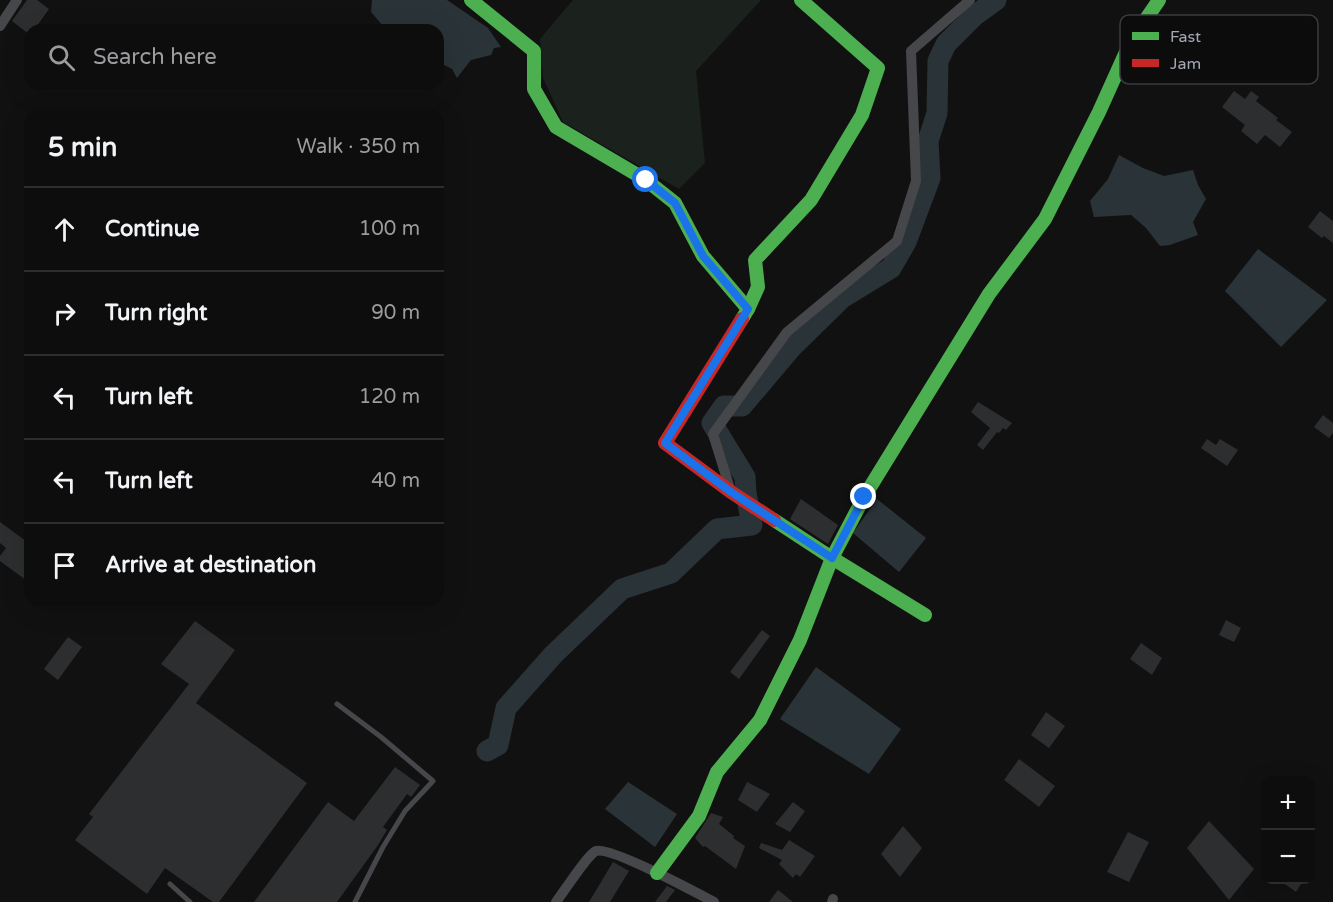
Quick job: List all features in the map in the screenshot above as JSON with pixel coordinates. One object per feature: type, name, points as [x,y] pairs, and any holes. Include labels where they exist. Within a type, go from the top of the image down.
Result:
[{"type":"street","points":[[0,26],[17,0]]},
{"type":"street","points":[[471,0],[534,51],[534,89],[556,127],[646,180],[675,203],[703,256],[748,309]]},
{"type":"street","points":[[801,0],[878,68],[862,115],[811,200],[755,260],[758,287],[748,309],[665,443],[731,492],[925,615]]},
{"type":"street","points":[[731,492],[713,434],[787,332],[897,241],[915,181],[911,51],[970,0]]},
{"type":"street","points":[[1149,15],[1159,0]]},
{"type":"street","points":[[657,873],[699,816],[717,772],[760,720],[800,640],[832,558],[864,497],[989,294],[1045,219],[1120,65]]},
{"type":"street","points":[[556,902],[596,851],[608,852],[657,873],[714,902]]},
{"type":"lane","points":[[337,704],[434,781],[405,811],[383,847],[355,902]]},
{"type":"lane","points":[[170,884],[189,902]]},
{"type":"shaded area","points":[[372,0],[447,0],[488,28],[501,47],[494,48],[491,55],[471,60],[457,78],[452,69],[444,65],[444,24],[381,24],[371,12]]},
{"type":"shaded area","points":[[573,0],[761,0],[696,71],[705,163],[679,189],[563,122],[543,78],[540,39]]},
{"type":"shaded area","points":[[1119,155],[1164,176],[1193,170],[1206,199],[1193,222],[1198,235],[1170,245],[1160,246],[1146,228],[1131,215],[1094,217],[1090,201],[1108,179]]},
{"type":"shaded area","points":[[1258,249],[1327,300],[1281,347],[1225,291]]},
{"type":"shaded area","points":[[877,499],[926,538],[899,572],[853,533]]},
{"type":"shaded area","points":[[816,667],[901,729],[869,774],[780,719]]},
{"type":"shaded area","points":[[628,782],[677,814],[655,847],[605,809]]},
{"type":"building","points":[[27,0],[37,0],[49,9],[38,24],[24,24],[24,30],[12,21]]},
{"type":"building","points":[[1234,91],[1245,99],[1251,91],[1259,97],[1256,101],[1292,132],[1280,147],[1265,135],[1257,144],[1241,131],[1245,125],[1222,107]]},
{"type":"building","points":[[1320,211],[1333,221],[1333,243],[1308,227]]},
{"type":"building","points":[[978,402],[1012,423],[1006,430],[1003,428],[999,433],[997,432],[983,450],[977,445],[990,428],[971,412]]},
{"type":"building","points":[[1323,415],[1333,423],[1333,433],[1329,438],[1314,427]]},
{"type":"building","points":[[1207,439],[1216,445],[1220,439],[1238,450],[1227,466],[1201,448]]},
{"type":"building","points":[[801,499],[838,525],[828,544],[790,519]]},
{"type":"building","points":[[0,522],[24,540],[24,579],[0,561],[0,556],[6,548],[0,543]]},
{"type":"building","points":[[1226,620],[1241,628],[1234,642],[1219,635]]},
{"type":"building","points":[[195,621],[235,650],[196,703],[307,783],[219,902],[213,902],[165,868],[147,894],[75,840],[93,817],[89,814],[189,684],[161,664]]},
{"type":"building","points":[[762,630],[770,636],[739,679],[730,672]]},
{"type":"building","points":[[68,637],[82,647],[58,680],[44,669]]},
{"type":"building","points":[[1141,643],[1162,658],[1152,675],[1130,659]]},
{"type":"building","points":[[1046,712],[1065,726],[1049,748],[1031,735]]},
{"type":"building","points":[[1019,759],[1055,786],[1039,807],[1004,780]]},
{"type":"building","points":[[395,767],[420,785],[411,797],[407,794],[383,827],[387,830],[378,845],[337,902],[254,902],[328,802],[354,821]]},
{"type":"building","points":[[747,782],[770,794],[757,812],[738,800]]},
{"type":"building","points":[[793,802],[805,811],[790,832],[775,824]]},
{"type":"building","points":[[711,813],[723,817],[719,824],[745,846],[736,869],[705,846],[703,847],[695,838]]},
{"type":"building","points":[[1209,821],[1254,869],[1229,900],[1187,848]]},
{"type":"building","points":[[903,826],[922,848],[900,877],[881,854]]},
{"type":"building","points":[[1128,832],[1149,842],[1129,882],[1107,872]]},
{"type":"building","points":[[789,840],[815,856],[800,877],[796,874],[793,878],[779,864],[782,860],[759,848],[761,843],[782,850]]},
{"type":"building","points":[[613,862],[629,871],[610,902],[589,902]]},
{"type":"building","points":[[1285,884],[1301,884],[1296,892]]},
{"type":"building","points":[[667,886],[675,890],[666,902],[655,902]]},
{"type":"building","points":[[778,890],[793,902],[769,902]]},
{"type":"waterway","points":[[487,751],[498,745],[506,708],[553,655],[622,589],[671,573],[717,529],[752,525],[745,477],[712,423],[724,406],[742,406],[792,347],[842,298],[891,268],[906,242],[930,178],[928,141],[937,113],[938,61],[946,44],[974,16],[996,0]]},
{"type":"traffic: fast","points":[[471,0],[534,51],[534,89],[556,127],[646,180],[675,203],[703,256],[748,309],[742,319]]},
{"type":"traffic: fast","points":[[748,309],[758,287],[755,260],[811,200],[862,115],[878,68],[801,0]]},
{"type":"traffic: fast","points":[[1149,15],[1159,0]]},
{"type":"traffic: fast","points":[[925,615],[832,558],[864,497],[989,294],[1045,219],[1120,65]]},
{"type":"traffic: fast","points":[[657,873],[699,816],[717,772],[760,720],[800,640],[832,558],[774,520]]},
{"type":"traffic: jam","points":[[742,319],[665,443],[731,492],[774,520]]},
{"type":"route","points":[[646,180],[675,203],[703,256],[748,309],[665,443],[731,492],[832,558],[864,497]]}]
